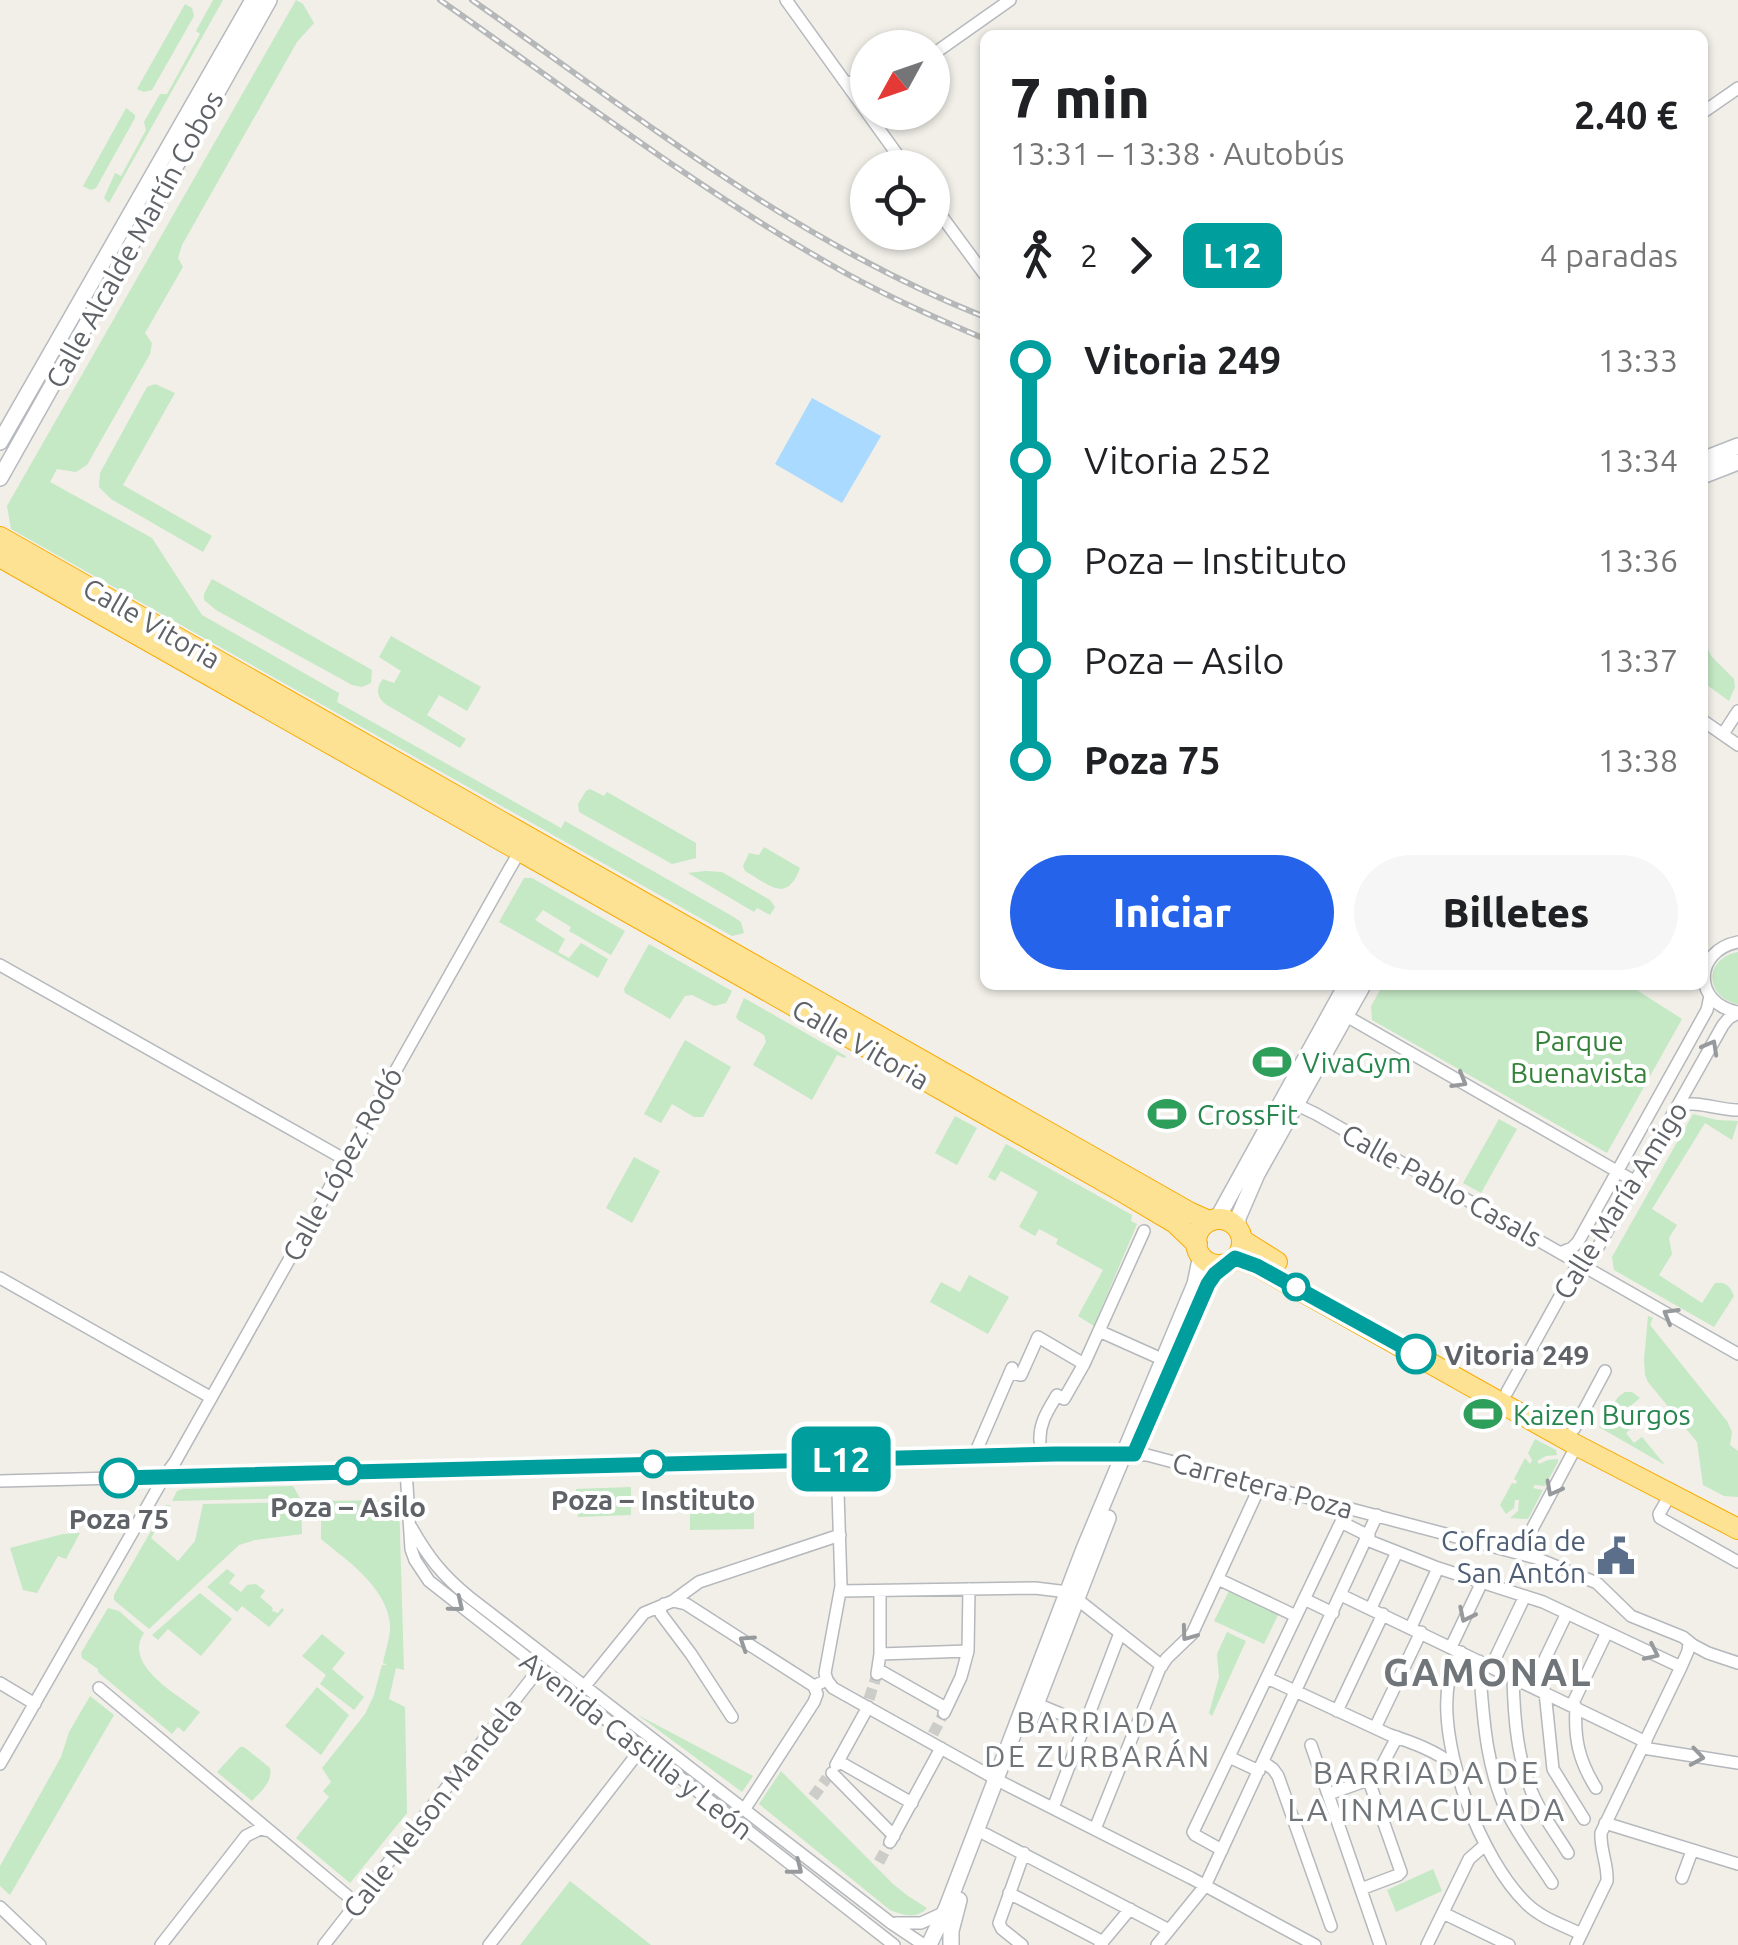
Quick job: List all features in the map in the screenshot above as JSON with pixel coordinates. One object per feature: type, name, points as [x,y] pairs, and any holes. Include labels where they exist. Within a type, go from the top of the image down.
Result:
[{"type":"highway","name":"Calle Vitoria","points":[[0,537],[1189,1212],[1213,1220]]},
{"type":"highway","name":"Calle Vitoria","points":[[0,557],[1121,1191],[1175,1224],[1199,1250]]},
{"type":"highway","points":[[508,825],[520,851]]},
{"type":"highway","points":[[1235,1247],[1212,1263],[1199,1250],[1200,1231],[1213,1220],[1232,1223],[1235,1247],[1257,1266],[1738,1524]]},
{"type":"highway","points":[[1235,1247],[1507,1392],[1575,1437],[1648,1470],[1738,1524]]},
{"type":"main road","name":"Calle Alcalde Martín Cobos","points":[[0,478],[240,37],[253,0]]},
{"type":"main road","name":"Calle Alcalde Martín Cobos","points":[[0,442],[240,37],[269,0]]},
{"type":"main road","points":[[1708,458],[1738,446]]},
{"type":"main road","points":[[1708,474],[1738,462]]},
{"type":"main road","points":[[1339,1012],[1345,990]]},
{"type":"main road","points":[[1213,1220],[1288,1103],[1339,1012],[1359,990]]},
{"type":"main road","points":[[1128,1454],[1204,1294],[1235,1247],[1238,1218],[1288,1103]]},
{"type":"main road","points":[[950,1945],[955,1911],[985,1834],[1000,1781],[1192,1290],[1199,1250]]},
{"type":"main road","points":[[931,1945],[1036,1704],[1072,1595]]},
{"type":"street","points":[[786,0],[850,88]]},
{"type":"street","points":[[950,42],[1010,0]]},
{"type":"street","points":[[844,81],[850,82]]},
{"type":"street","points":[[1708,109],[1738,88]]},
{"type":"street","points":[[950,227],[980,268]]},
{"type":"street","points":[[1723,734],[1738,711]]},
{"type":"street","points":[[1708,724],[1738,745]]},
{"type":"street","name":"Calle Vitoria","points":[[520,851],[536,849],[589,878],[618,887]]},
{"type":"street","name":"Calle López Rodó","points":[[0,1764],[520,851]]},
{"type":"street","points":[[1708,949],[1738,942]]},
{"type":"street","points":[[1708,960],[1722,947]]},
{"type":"street","points":[[0,965],[344,1159]]},
{"type":"street","points":[[1708,988],[1720,1006],[1738,1013]]},
{"type":"street","name":"Calle María Amigo","points":[[1562,1252],[1578,1242],[1707,1010],[1710,996]]},
{"type":"street","points":[[1339,1012],[1634,1181]]},
{"type":"street","name":"Calle María Amigo","points":[[1507,1392],[1579,1262],[1592,1256],[1726,1021],[1738,1013]]},
{"type":"street","points":[[1689,1086],[1697,1104]]},
{"type":"street","name":"Calle Pablo Casals","points":[[1288,1103],[1562,1252],[1738,1354]]},
{"type":"street","points":[[1678,1106],[1697,1104],[1738,1110]]},
{"type":"street","points":[[1040,1441],[1046,1413],[1057,1395],[1064,1399],[1084,1364],[1144,1231]]},
{"type":"street","points":[[1592,1256],[1602,1276]]},
{"type":"street","points":[[0,1278],[210,1397]]},
{"type":"street","points":[[1099,1332],[1155,1356]]},
{"type":"street","points":[[974,1456],[1011,1370],[1021,1375],[1038,1338],[1084,1364]]},
{"type":"street","points":[[1536,1558],[1528,1546],[1530,1532],[1605,1371]]},
{"type":"street","name":"Carretera Poza","points":[[0,1481],[974,1456],[1155,1456],[1536,1558],[1597,1583],[1628,1614],[1738,1663]]},
{"type":"street","points":[[837,1460],[840,1591],[825,1673],[833,1688],[868,1704],[1000,1781],[1315,1945]]},
{"type":"street","name":"Avenida Castilla y León","points":[[406,1470],[409,1536],[414,1560],[429,1581],[894,1945]]},
{"type":"street","points":[[1094,1830],[1162,1666],[1192,1634],[1261,1484]]},
{"type":"street","points":[[1667,1500],[1660,1518],[1738,1562]]},
{"type":"street","points":[[1222,1850],[1193,1834],[1345,1507]]},
{"type":"street","points":[[1157,1945],[1205,1886],[1368,1538],[1382,1517]]},
{"type":"street","points":[[1340,1522],[1397,1552],[1567,1613],[1681,1667],[1717,1656]]},
{"type":"street","name":"Avenida Castilla y León","points":[[410,1526],[426,1554],[448,1580],[891,1923],[931,1945]]},
{"type":"street","points":[[1489,1545],[1517,1541],[1530,1532]]},
{"type":"street","points":[[584,1687],[641,1616],[699,1582],[840,1535]]},
{"type":"street","points":[[1337,1711],[1397,1552]]},
{"type":"street","points":[[1375,1728],[1438,1568]]},
{"type":"street","points":[[1218,1579],[1296,1616]]},
{"type":"street","points":[[1482,1582],[1456,1649],[1448,1686],[1454,1766],[1485,1845],[1526,1903],[1578,1940],[1606,1881],[1600,1841],[1605,1823],[1681,1667],[1689,1642]]},
{"type":"street","points":[[840,1591],[1036,1588],[1072,1595],[1162,1666]]},
{"type":"street","points":[[880,1592],[878,1672],[945,1710],[968,1651],[969,1589]]},
{"type":"street","points":[[1342,1594],[1574,1706],[1644,1745],[1738,1763]]},
{"type":"street","points":[[1524,1596],[1485,1664],[1490,1762],[1509,1816],[1552,1883]]},
{"type":"street","points":[[1304,1599],[1333,1613]]},
{"type":"street","points":[[732,1718],[660,1614],[668,1602],[686,1604],[814,1686],[817,1694],[744,1810]]},
{"type":"street","points":[[1532,1686],[1567,1613]]},
{"type":"street","points":[[1596,1788],[1580,1760],[1574,1706],[1607,1632]]},
{"type":"street","points":[[1053,1808],[1120,1633]]},
{"type":"street","points":[[880,1654],[968,1651]]},
{"type":"street","name":"Calle Nelson Mandela","points":[[324,1945],[539,1669]]},
{"type":"street","points":[[1512,1677],[1526,1777],[1537,1804],[1568,1853]]},
{"type":"street","points":[[1267,1678],[1454,1766]]},
{"type":"street","points":[[814,1686],[827,1680]]},
{"type":"street","points":[[0,1684],[35,1704]]},
{"type":"street","points":[[99,1688],[356,1904]]},
{"type":"street","points":[[1545,1692],[1553,1770],[1584,1819]]},
{"type":"street","points":[[832,1771],[868,1704]]},
{"type":"street","points":[[1036,1704],[1085,1724]]},
{"type":"street","points":[[1328,1794],[1370,1780],[1379,1773],[1397,1738]]},
{"type":"street","points":[[832,1771],[892,1839],[912,1803],[934,1742]]},
{"type":"street","points":[[1311,1744],[1380,1945]]},
{"type":"street","points":[[489,1945],[641,1749]]},
{"type":"street","points":[[1229,1756],[1273,1768],[1278,1776],[1331,1926]]},
{"type":"street","points":[[1526,1777],[1553,1770]]},
{"type":"street","points":[[832,1771],[912,1803]]},
{"type":"street","points":[[1360,1889],[1400,1872],[1370,1780]]},
{"type":"street","points":[[1605,1823],[1738,1864]]},
{"type":"street","points":[[161,1945],[246,1836],[260,1829],[268,1831]]},
{"type":"street","points":[[985,1834],[1169,1930]]},
{"type":"street","points":[[1426,1945],[1469,1860],[1485,1845]]},
{"type":"street","points":[[1682,1878],[1692,1851]]},
{"type":"street","points":[[1022,1945],[999,1923],[1024,1853]]},
{"type":"street","points":[[1009,1893],[1101,1944],[1130,1909]]},
{"type":"street","points":[[0,1907],[40,1945]]},
{"type":"street","points":[[891,1923],[920,1923],[944,1912]]},
{"type":"street","points":[[1443,1912],[1508,1945]]},
{"type":"green space","points":[[213,0],[223,0],[109,203],[104,198],[115,173],[121,176],[146,130],[144,122],[160,94],[167,94],[200,34],[196,31]]},
{"type":"green space","points":[[296,0],[303,4],[314,23],[297,42],[182,245],[178,258],[183,267],[145,333],[152,343],[150,354],[87,465],[76,472],[57,469],[50,482],[152,538],[202,615],[339,693],[337,702],[561,828],[565,821],[732,916],[741,922],[744,933],[732,936],[11,529],[7,506]]},
{"type":"green space","points":[[185,4],[192,8],[194,16],[152,90],[137,89]]},
{"type":"green space","points":[[126,108],[135,118],[96,188],[91,190],[83,186]]},
{"type":"green space","points":[[155,384],[175,393],[123,485],[212,536],[203,552],[111,499],[99,487],[100,473],[147,387]]},
{"type":"green space","points":[[212,579],[372,670],[371,683],[362,687],[352,685],[216,610],[204,600]]},
{"type":"green space","points":[[391,636],[481,687],[467,711],[439,695],[427,715],[466,739],[460,748],[381,699],[380,683],[383,679],[394,683],[401,671],[379,657]]},
{"type":"green space","points":[[1708,649],[1734,679],[1729,701],[1708,686]]},
{"type":"green space","points":[[590,789],[604,796],[607,792],[696,843],[696,858],[672,864],[579,812],[578,804]]},
{"type":"green space","points":[[764,847],[800,868],[789,886],[770,886],[745,871],[743,866],[749,853],[759,855]]},
{"type":"green space","points":[[722,872],[770,900],[775,907],[770,915],[757,908],[754,912],[688,873]]},
{"type":"green space","points":[[524,878],[532,878],[625,931],[611,955],[569,931],[571,927],[543,910],[535,920],[565,939],[558,952],[569,958],[581,943],[608,959],[598,978],[499,922]]},
{"type":"green space","points":[[649,944],[732,991],[726,1003],[714,1006],[692,995],[685,996],[670,1019],[625,993]]},
{"type":"green space","points":[[1738,952],[1738,1004],[1719,994],[1712,978],[1719,962]]},
{"type":"green space","name":"Parque Buenavista","points":[[1380,990],[1637,990],[1682,1019],[1607,1153],[1372,1020],[1371,1006]]},
{"type":"green space","points":[[744,998],[846,1056],[837,1055],[812,1100],[753,1065],[766,1042],[764,1035],[736,1017]]},
{"type":"green space","points":[[685,1040],[731,1067],[703,1117],[694,1117],[672,1104],[661,1123],[644,1114]]},
{"type":"green space","points":[[1693,1114],[1738,1121],[1732,1140],[1705,1123],[1652,1209],[1677,1225],[1669,1238],[1672,1254],[1659,1275],[1702,1303],[1715,1283],[1725,1284],[1734,1296],[1714,1327],[1614,1270],[1612,1257]]},
{"type":"green space","points":[[955,1116],[977,1128],[957,1165],[935,1153]]},
{"type":"green space","points":[[1499,1119],[1517,1129],[1481,1193],[1463,1183]]},
{"type":"green space","points":[[1006,1144],[1132,1215],[1131,1221],[1137,1224],[1094,1326],[1078,1316],[1103,1270],[1056,1244],[1058,1239],[1039,1229],[1035,1236],[1019,1227],[1038,1192],[1001,1171],[995,1181],[988,1177]]},
{"type":"green space","points":[[634,1157],[660,1171],[632,1223],[606,1208]]},
{"type":"green space","points":[[969,1275],[1009,1297],[988,1334],[930,1302],[941,1282],[960,1292]]},
{"type":"green space","points":[[1648,1316],[1653,1318],[1650,1325],[1727,1421],[1732,1432],[1730,1445],[1738,1451],[1738,1497],[1724,1496],[1703,1485],[1697,1442],[1648,1382],[1644,1360]]},
{"type":"green space","points":[[1625,1392],[1640,1398],[1622,1413],[1633,1427],[1626,1433],[1634,1443],[1642,1437],[1665,1465],[1599,1427]]},
{"type":"green space","points":[[1535,1439],[1556,1450],[1557,1455],[1546,1456],[1537,1461],[1539,1464],[1548,1460],[1558,1462],[1545,1486],[1533,1488],[1543,1490],[1528,1519],[1510,1518],[1518,1511],[1519,1500],[1506,1514],[1500,1505],[1512,1483],[1516,1484],[1514,1479],[1525,1458],[1530,1464],[1528,1453]]},
{"type":"green space","points":[[293,1486],[300,1498],[172,1501],[177,1491],[183,1489]]},
{"type":"green space","points":[[631,1487],[631,1515],[578,1517],[576,1489]]},
{"type":"green space","points":[[399,1500],[404,1670],[396,1668],[389,1699],[405,1707],[407,1813],[350,1883],[296,1838],[329,1797],[323,1791],[331,1782],[322,1768],[365,1714],[374,1695],[382,1665],[387,1665],[383,1663],[390,1624],[373,1586],[321,1539],[321,1501]]},
{"type":"green space","points":[[301,1502],[302,1534],[239,1545],[149,1629],[114,1600],[166,1505],[170,1505],[151,1538],[178,1561],[195,1541],[203,1504]]},
{"type":"green space","points":[[754,1511],[754,1529],[690,1530],[690,1513]]},
{"type":"green space","points":[[80,1533],[66,1559],[58,1556],[37,1593],[23,1590],[10,1548]]},
{"type":"green space","points":[[227,1569],[235,1575],[229,1583],[241,1592],[247,1585],[256,1584],[265,1591],[260,1597],[272,1611],[284,1610],[269,1627],[242,1606],[237,1612],[207,1587]]},
{"type":"green space","points":[[1230,1589],[1279,1613],[1264,1644],[1214,1621]]},
{"type":"green space","points":[[200,1593],[232,1619],[201,1656],[168,1629],[158,1640],[152,1635]]},
{"type":"green space","points":[[108,1608],[119,1611],[144,1633],[139,1645],[146,1668],[200,1712],[184,1732],[178,1727],[172,1734],[82,1658],[81,1653]]},
{"type":"green space","points":[[1227,1632],[1246,1641],[1212,1716],[1209,1713],[1219,1677],[1217,1654]]},
{"type":"green space","points":[[322,1634],[345,1653],[332,1669],[364,1697],[354,1710],[320,1684],[326,1675],[302,1656]]},
{"type":"green space","points":[[317,1687],[349,1715],[321,1755],[285,1726]]},
{"type":"green space","points":[[90,1696],[114,1715],[10,1895],[0,1886],[0,1866]]},
{"type":"green space","points":[[638,1715],[753,1776],[742,1792]]},
{"type":"green space","points":[[240,1747],[270,1768],[268,1782],[252,1801],[217,1772]]},
{"type":"green space","points":[[781,1771],[893,1884],[927,1908],[914,1915],[890,1910],[759,1804]]},
{"type":"green space","points":[[1433,1869],[1442,1891],[1396,1912],[1387,1890]]},
{"type":"green space","points":[[570,1881],[651,1945],[520,1945]]},
{"type":"water","points":[[812,398],[881,436],[842,503],[775,464]]},
{"type":"tunnel","points":[[869,1699],[877,1674]]},
{"type":"tunnel","points":[[933,1734],[944,1713]]},
{"type":"tunnel","points":[[813,1797],[827,1778]]},
{"type":"tunnel","points":[[879,1862],[890,1842]]},
{"type":"railway","points":[[440,0],[630,136],[776,232],[865,283],[980,337]]},
{"type":"railway","points":[[472,0],[783,215],[916,287],[980,315]]},
{"type":"bus line","name":"L12","points":[[119,1478],[1134,1454],[1208,1284],[1235,1258],[1257,1266],[1416,1354]]},
{"type":"place","name":"VivaGym","points":[[1272,1062]]},
{"type":"place","name":"CrossFit","points":[[1167,1114]]},
{"type":"place","name":"Vitoria 249","points":[[1416,1354]]},
{"type":"place","name":"Kaizen Burgos","points":[[1483,1414]]},
{"type":"place","name":"Poza – Instituto","points":[[653,1464]]},
{"type":"place","name":"Poza – Asilo","points":[[348,1471]]},
{"type":"place","name":"Poza 75","points":[[119,1478]]},
{"type":"place","name":"Cofradía de San Antón","points":[[1616,1556]]},
{"type":"district","name":"GAMONAL","points":[[1488,1672]]},
{"type":"district","name":"BARRIADA DE ZURBARÁN","points":[[1098,1739]]},
{"type":"district","name":"BARRIADA DE LA INMACULADA","points":[[1427,1790]]}]
